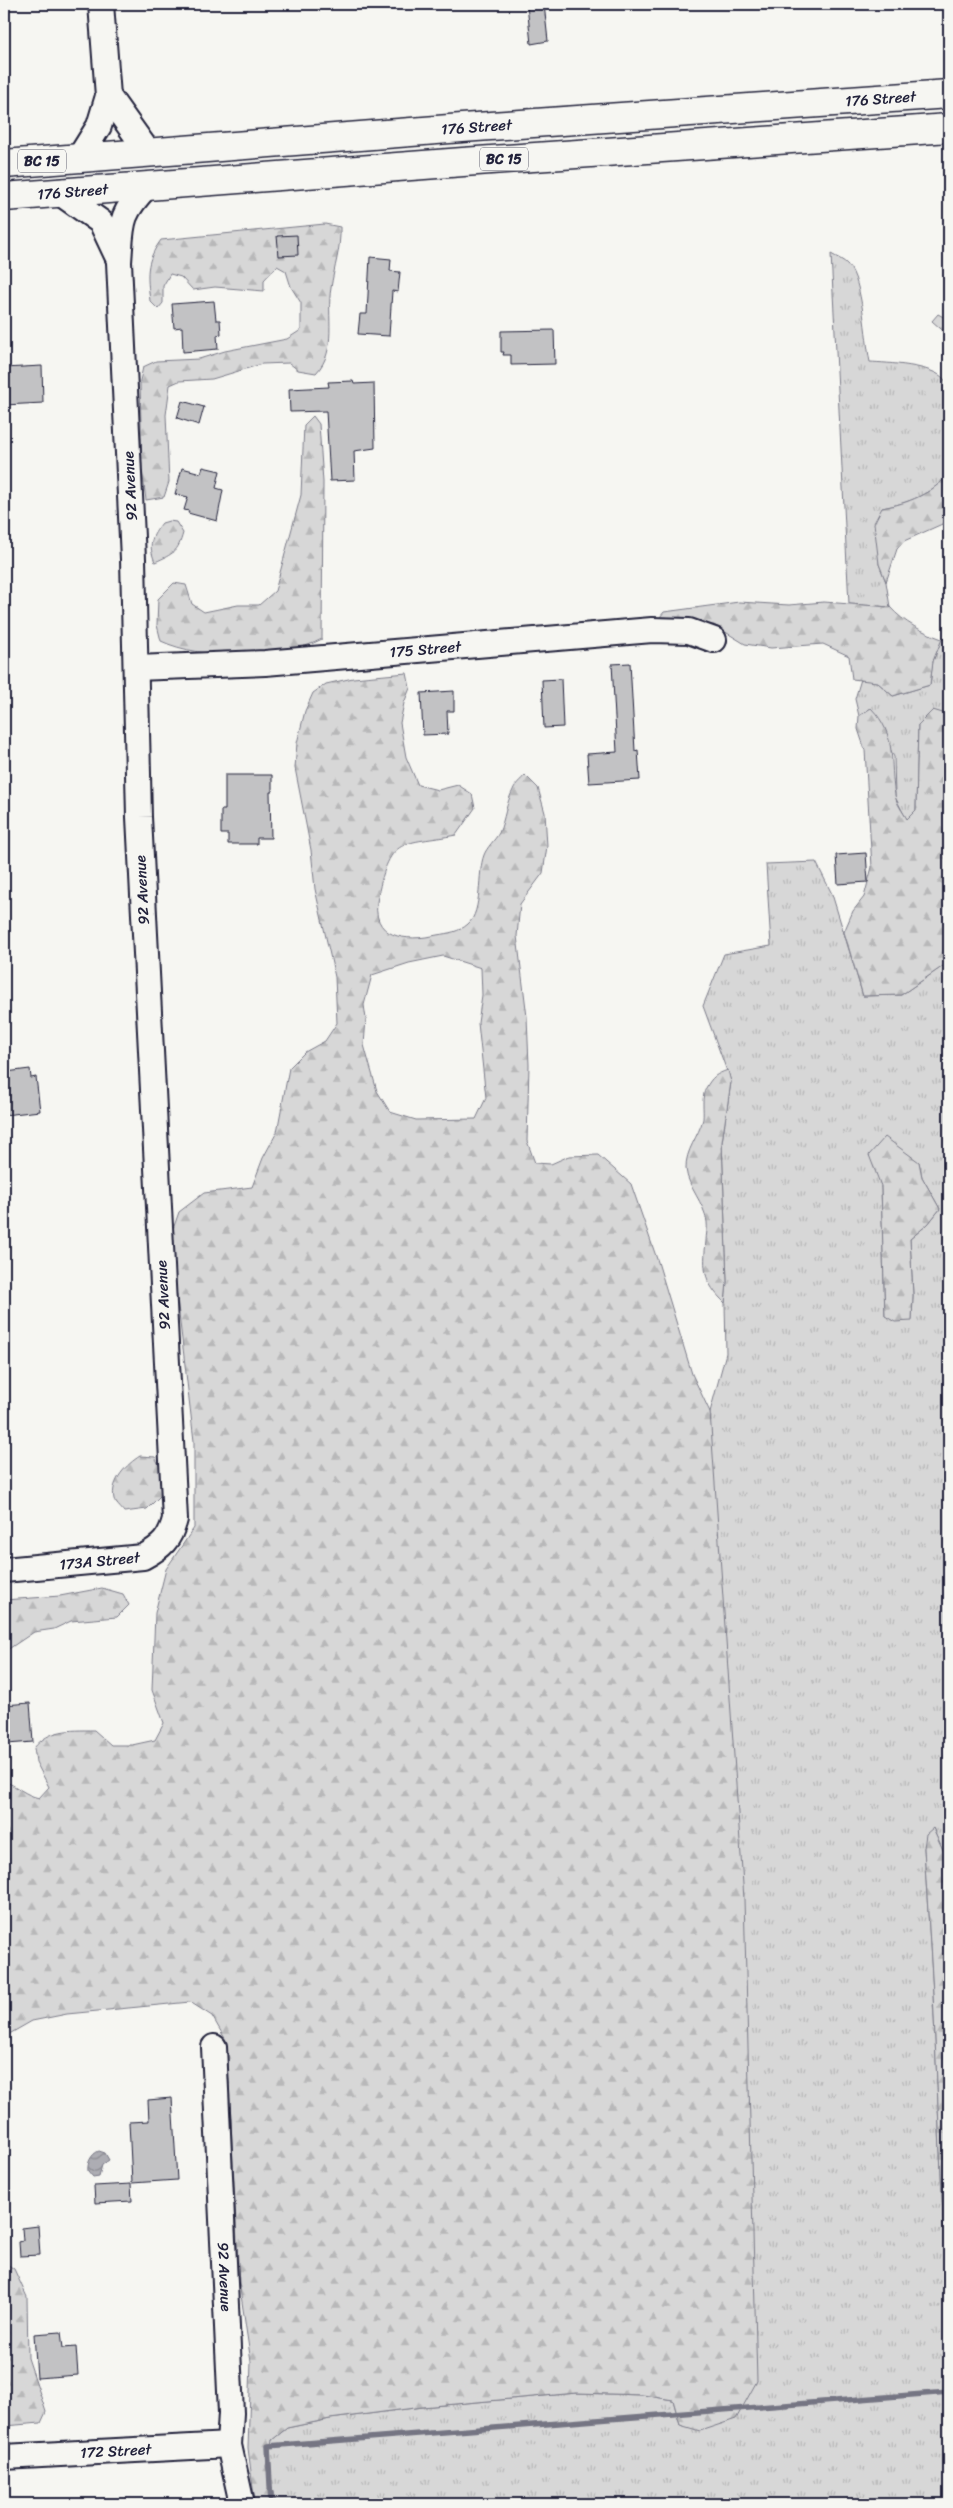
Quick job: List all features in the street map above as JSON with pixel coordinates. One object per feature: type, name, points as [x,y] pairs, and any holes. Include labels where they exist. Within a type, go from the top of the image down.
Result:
[{"type":"highway","name":"176 Street","points":[[4,164],[949,94]]},
{"type":"highway","name":"176 Street","points":[[4,198],[949,128]]},
{"type":"street","points":[[79,158],[99,126],[108,96],[101,4]]},
{"type":"street","points":[[108,96],[148,152]]},
{"type":"street","name":"92 Avenue","points":[[147,186],[126,210],[122,223],[119,262],[136,668],[144,920],[175,1519]]},
{"type":"street","name":"92 Avenue","points":[[60,193],[101,222],[119,262]]},
{"type":"street","name":"175 Street","points":[[136,668],[265,663],[652,630],[689,631],[714,640]]},
{"type":"street","name":"173A Street","points":[[4,1570],[143,1557],[157,1550],[168,1540],[175,1519]]},
{"type":"street","name":"92 Avenue","points":[[214,2048],[232,2413],[229,2445],[242,2504]]},
{"type":"street","name":"172 Street","points":[[4,2457],[229,2445]]},
{"type":"green space","points":[[325,224],[340,227],[340,235],[330,299],[329,343],[323,364],[316,373],[298,370],[289,363],[262,364],[212,379],[179,381],[170,385],[166,415],[169,482],[164,497],[146,500],[142,469],[140,381],[143,367],[156,361],[199,359],[225,351],[287,339],[301,330],[301,303],[291,287],[286,271],[277,266],[264,280],[264,291],[215,287],[193,290],[181,277],[170,274],[163,286],[163,303],[158,309],[150,301],[148,269],[152,255],[161,240]]},
{"type":"green space","points":[[831,254],[848,265],[857,284],[870,362],[909,366],[938,374],[947,385],[949,396],[949,474],[935,487],[919,497],[882,508],[879,564],[886,582],[890,607],[849,604]]},
{"type":"green space","points":[[938,314],[949,320],[949,336],[932,321]]},
{"type":"green space","points":[[313,416],[319,424],[323,482],[322,639],[306,646],[286,651],[242,655],[198,652],[161,641],[157,625],[158,599],[174,583],[186,585],[192,604],[204,612],[238,605],[259,605],[275,591],[301,495],[304,425]]},
{"type":"green space","points":[[949,474],[949,521],[904,541],[897,549],[886,582],[879,564],[874,523],[882,508],[919,497],[935,487]]},
{"type":"green space","points":[[176,522],[183,533],[181,539],[174,552],[155,562],[151,546],[153,537],[162,523]]},
{"type":"green space","points":[[739,602],[789,605],[824,602],[890,607],[901,618],[914,626],[942,639],[933,661],[930,685],[893,696],[877,682],[852,679],[849,656],[823,644],[771,648],[745,644],[714,625],[674,621],[660,617],[664,612]]},
{"type":"green space","points":[[949,638],[949,715],[933,711],[918,725],[916,810],[907,820],[895,797],[894,757],[871,708],[859,716],[855,699],[861,679],[877,682],[893,696],[930,685],[933,661],[942,639]]},
{"type":"green space","points":[[407,673],[410,688],[404,703],[400,723],[406,757],[418,785],[438,790],[458,785],[472,794],[475,808],[456,835],[423,840],[402,846],[388,862],[378,896],[377,910],[379,921],[392,934],[413,938],[425,937],[454,932],[468,924],[476,910],[484,855],[499,833],[514,788],[525,775],[538,788],[545,813],[547,846],[543,873],[520,904],[517,936],[527,1017],[529,1065],[527,1141],[535,1163],[551,1164],[569,1156],[598,1155],[631,1184],[658,1262],[692,1374],[710,1412],[744,1899],[757,2381],[736,2419],[700,2431],[680,2425],[673,2400],[643,2395],[577,2393],[422,2407],[330,2419],[287,2428],[272,2440],[266,2466],[276,2504],[255,2504],[248,2448],[251,2362],[239,2282],[227,2042],[212,2016],[190,2002],[67,2014],[32,2021],[4,2037],[4,1781],[29,1795],[39,1798],[49,1787],[36,1762],[34,1748],[46,1737],[61,1732],[94,1730],[111,1745],[132,1745],[155,1740],[164,1723],[152,1690],[155,1613],[166,1569],[194,1528],[194,1441],[172,1255],[172,1232],[179,1212],[204,1193],[252,1187],[263,1158],[277,1132],[289,1068],[305,1052],[325,1041],[337,1023],[335,977],[315,889],[311,850],[295,768],[297,743],[305,711],[313,693],[326,684],[353,678]],"holes":[[[443,956],[481,968],[482,995],[478,1023],[486,1098],[476,1119],[416,1120],[390,1112],[377,1091],[364,1045],[366,1019],[364,1005],[372,975],[409,963]]]},
{"type":"green space","points":[[871,708],[880,718],[889,739],[896,798],[907,819],[916,810],[918,725],[933,710],[949,715],[949,962],[901,995],[863,996],[844,932],[853,911],[864,897],[872,867],[865,750],[858,729],[859,716]]},
{"type":"green space","points":[[816,862],[832,894],[863,996],[901,995],[949,962],[949,1863],[933,1828],[924,1848],[933,1993],[946,2285],[949,2285],[949,2504],[276,2504],[266,2466],[272,2440],[287,2428],[330,2419],[422,2407],[577,2393],[643,2395],[673,2400],[680,2425],[710,1412],[726,1353],[725,1303],[727,1282],[722,1142],[731,1082],[703,1006],[724,954],[771,946],[766,864]],"holes":[[[919,1162],[922,1177],[940,1209],[928,1224],[910,1239],[913,1295],[912,1320],[885,1316],[881,1186]]]},
{"type":"green space","points":[[728,1070],[731,1082],[722,1142],[727,1282],[725,1303],[712,1288],[706,1275],[707,1222],[703,1208],[687,1176],[686,1162],[703,1119],[704,1092],[715,1076]]},
{"type":"green space","points":[[885,1137],[919,1162],[922,1177],[940,1209],[928,1224],[910,1239],[913,1295],[912,1321],[895,1322],[885,1316],[881,1186],[869,1155]]},
{"type":"green space","points":[[140,1456],[155,1457],[161,1469],[161,1495],[147,1509],[124,1512],[114,1499],[113,1492],[117,1480],[125,1468]]},
{"type":"green space","points":[[102,1588],[123,1594],[129,1605],[117,1617],[71,1621],[54,1629],[34,1632],[4,1652],[4,1600],[60,1596]]},
{"type":"green space","points":[[933,1828],[949,1863],[949,2285],[946,2285],[933,1993],[924,1848],[926,1834]]},
{"type":"green space","points":[[4,2164],[7,2207],[4,2210]]},
{"type":"green space","points":[[4,2262],[14,2269],[27,2297],[28,2358],[46,2412],[41,2423],[4,2426]]},
{"type":"water","points":[[99,2151],[105,2153],[109,2160],[102,2165],[99,2176],[93,2177],[88,2171],[88,2165],[90,2159]]},
{"type":"building","points":[[544,4],[548,41],[531,44],[527,5]]},
{"type":"building","points":[[297,235],[298,255],[279,256],[277,236]]},
{"type":"building","points":[[370,257],[391,259],[390,271],[400,272],[398,292],[392,291],[389,336],[358,334],[360,314],[367,314]]},
{"type":"building","points":[[214,301],[216,320],[220,320],[221,334],[217,335],[218,349],[183,352],[182,327],[174,328],[172,304]]},
{"type":"building","points":[[554,330],[555,364],[511,365],[511,355],[503,355],[504,352],[501,352],[501,331]]},
{"type":"building","points":[[42,366],[43,403],[4,405],[4,368]]},
{"type":"building","points":[[353,381],[354,384],[374,383],[375,448],[354,451],[355,480],[330,481],[326,411],[290,412],[289,389],[329,387],[328,382]]},
{"type":"building","points":[[182,401],[204,407],[199,425],[177,418]]},
{"type":"building","points":[[203,467],[220,471],[216,488],[223,490],[217,521],[188,513],[189,511],[184,510],[188,497],[175,494],[182,468],[201,473]]},
{"type":"building","points":[[630,663],[635,751],[638,750],[640,780],[589,783],[587,754],[617,752],[612,664]]},
{"type":"building","points":[[561,679],[563,727],[544,728],[542,680]]},
{"type":"building","points":[[454,691],[454,711],[447,711],[448,734],[423,735],[421,693]]},
{"type":"building","points":[[225,775],[272,775],[272,792],[270,792],[271,838],[257,838],[257,844],[228,844],[228,834],[221,834],[221,810],[225,810]]},
{"type":"building","points":[[866,853],[868,882],[838,884],[836,855]]},
{"type":"building","points":[[30,1069],[31,1078],[36,1077],[40,1111],[4,1115],[4,1081],[7,1081],[6,1072]]},
{"type":"building","points":[[30,1703],[33,1742],[7,1744],[6,1732],[4,1733],[4,1705]]},
{"type":"building","points":[[172,2098],[177,2180],[132,2183],[129,2122],[149,2121],[148,2100]]},
{"type":"building","points":[[131,2184],[132,2201],[95,2203],[94,2186]]},
{"type":"building","points":[[38,2226],[40,2255],[20,2256],[19,2242],[23,2241],[22,2228]]},
{"type":"building","points":[[61,2332],[63,2348],[76,2347],[78,2375],[37,2378],[34,2334]]},
{"type":"waterway","points":[[271,2504],[268,2446],[949,2392]]}]
